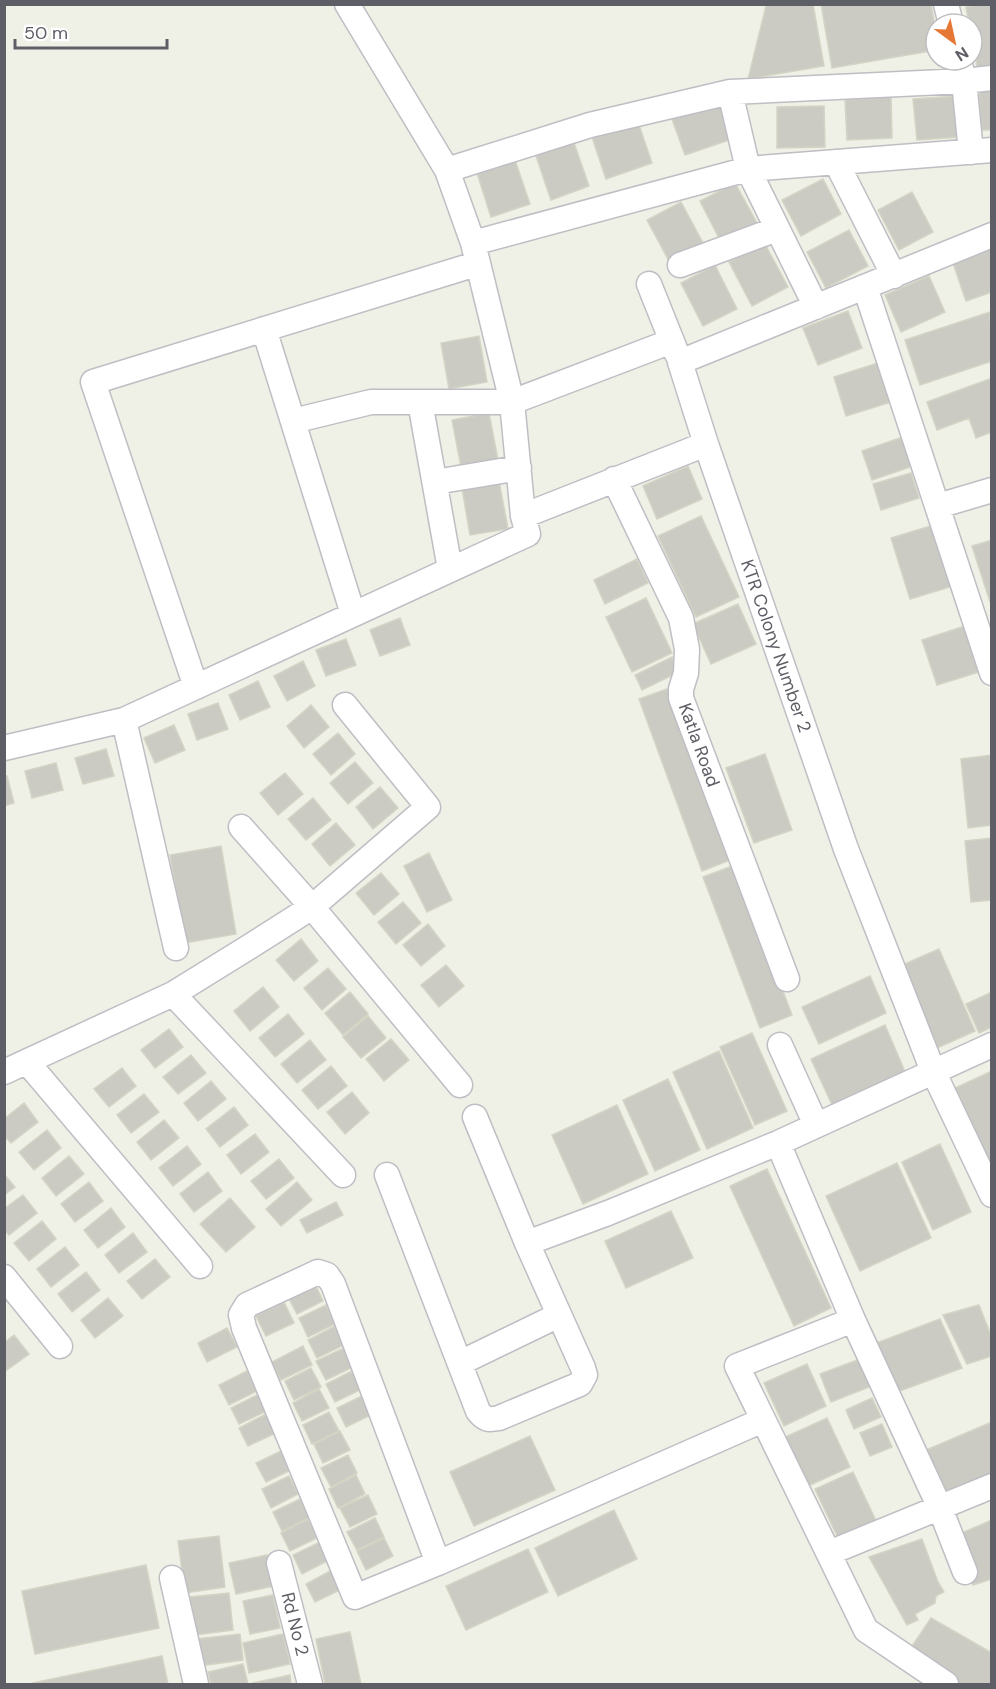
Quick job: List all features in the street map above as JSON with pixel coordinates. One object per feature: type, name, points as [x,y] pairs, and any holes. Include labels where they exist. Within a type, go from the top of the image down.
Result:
[{"type":"street","points":[[4,748],[124,720],[528,534],[523,516],[512,402],[474,254],[447,170],[347,4]]},
{"type":"street","points":[[447,170],[590,125],[730,92],[950,72]]},
{"type":"street","points":[[196,687],[93,382],[264,329],[474,254],[748,169],[982,151],[961,72]]},
{"type":"street","points":[[965,72],[992,78]]},
{"type":"street","points":[[730,92],[748,169],[816,307]]},
{"type":"street","points":[[836,162],[894,276]]},
{"type":"street","points":[[680,265],[777,229]]},
{"type":"street","points":[[293,421],[371,402],[512,402],[816,307],[992,235]]},
{"type":"street","name":"KTR Colony Number 2","points":[[649,285],[676,352],[846,849],[933,1071],[990,1188]]},
{"type":"street","points":[[865,287],[992,673]]},
{"type":"street","points":[[264,329],[353,614]]},
{"type":"street","points":[[420,402],[450,569]]},
{"type":"street","points":[[523,516],[706,444]]},
{"type":"street","points":[[435,482],[519,468]]},
{"type":"street","name":"Katla Road","points":[[614,479],[681,618],[687,649],[686,673],[681,698],[787,979]]},
{"type":"street","points":[[938,506],[992,490]]},
{"type":"street","points":[[4,1072],[173,994],[312,907],[428,807],[345,705]]},
{"type":"street","points":[[124,720],[176,948]]},
{"type":"street","points":[[241,827],[312,907],[460,1085]]},
{"type":"street","points":[[173,994],[342,1175]]},
{"type":"street","points":[[780,1045],[816,1125]]},
{"type":"street","points":[[527,1243],[608,1213],[778,1143],[992,1045]]},
{"type":"street","points":[[27,1062],[200,1266]]},
{"type":"street","points":[[387,1176],[478,1411],[483,1418],[488,1420],[499,1418],[580,1384],[585,1375],[583,1368],[527,1243],[475,1117]]},
{"type":"street","points":[[778,1143],[853,1320],[940,1508],[966,1572]]},
{"type":"street","points":[[438,1563],[333,1284],[327,1275],[318,1272],[247,1305],[241,1315],[244,1328],[355,1598],[438,1563],[763,1420]]},
{"type":"street","points":[[4,1276],[60,1346]]},
{"type":"street","points":[[460,1363],[559,1315]]},
{"type":"street","points":[[853,1320],[738,1366],[866,1630],[946,1684]]},
{"type":"street","points":[[829,1553],[992,1486]]},
{"type":"street","name":"Rd No 2","points":[[279,1563],[310,1684]]},
{"type":"street","points":[[172,1578],[196,1684]]},
{"type":"building","points":[[813,4],[824,66],[748,79],[766,6]]},
{"type":"building","points":[[821,4],[931,4],[932,12],[924,12],[924,52],[832,68]]},
{"type":"building","points":[[992,4],[992,70],[984,71],[984,12],[967,12],[966,7]]},
{"type":"building","points":[[979,89],[992,89],[992,130],[981,130]]},
{"type":"building","points":[[958,96],[961,137],[917,140],[913,99]]},
{"type":"building","points":[[891,97],[892,138],[847,140],[845,100]]},
{"type":"building","points":[[719,103],[732,139],[685,155],[672,119]]},
{"type":"building","points":[[824,106],[825,147],[777,148],[777,107]]},
{"type":"building","points":[[638,122],[652,163],[606,179],[592,137]]},
{"type":"building","points":[[573,140],[589,186],[551,200],[535,153]]},
{"type":"building","points":[[515,160],[530,204],[491,217],[477,173]]},
{"type":"building","points":[[823,179],[841,214],[801,236],[782,200]]},
{"type":"building","points":[[735,183],[757,223],[721,242],[700,201]]},
{"type":"building","points":[[912,192],[933,232],[899,250],[878,210]]},
{"type":"building","points":[[681,202],[703,243],[669,261],[647,220]]},
{"type":"building","points":[[849,230],[868,266],[826,288],[807,252]]},
{"type":"building","points":[[765,244],[788,287],[752,306],[729,262]]},
{"type":"building","points":[[992,249],[992,292],[966,301],[953,263]]},
{"type":"building","points":[[715,265],[737,309],[703,326],[681,283]]},
{"type":"building","points":[[929,276],[945,312],[901,332],[885,295]]},
{"type":"building","points":[[848,311],[862,348],[818,365],[803,328]]},
{"type":"building","points":[[990,312],[992,361],[920,385],[905,340]]},
{"type":"building","points":[[479,336],[487,382],[449,389],[441,343]]},
{"type":"building","points":[[878,363],[891,402],[846,416],[834,377]]},
{"type":"building","points":[[992,378],[992,432],[976,438],[969,418],[937,430],[927,402]]},
{"type":"building","points":[[489,413],[498,460],[461,467],[452,420]]},
{"type":"building","points":[[903,437],[913,466],[872,480],[862,451]]},
{"type":"building","points":[[688,466],[702,499],[657,519],[643,486]]},
{"type":"building","points":[[911,473],[919,498],[881,510],[873,484]]},
{"type":"building","points":[[499,481],[508,529],[470,535],[462,488]]},
{"type":"building","points":[[701,516],[739,597],[696,617],[658,536]]},
{"type":"building","points":[[934,525],[953,586],[910,599],[891,538]]},
{"type":"building","points":[[992,540],[992,608],[972,546]]},
{"type":"building","points":[[637,559],[648,583],[605,604],[594,580]]},
{"type":"building","points":[[646,598],[672,653],[632,672],[606,617]]},
{"type":"building","points":[[738,604],[756,644],[711,664],[693,624]]},
{"type":"building","points":[[400,618],[410,645],[380,656],[370,630]]},
{"type":"building","points":[[965,626],[979,672],[937,685],[922,640]]},
{"type":"building","points":[[346,639],[356,665],[326,676],[316,650]]},
{"type":"building","points":[[672,657],[679,672],[642,690],[635,675]]},
{"type":"building","points":[[303,661],[315,686],[287,701],[274,676]]},
{"type":"building","points":[[258,681],[270,707],[240,720],[229,695]]},
{"type":"building","points":[[667,689],[730,860],[702,871],[639,699]]},
{"type":"building","points":[[218,703],[228,729],[197,740],[188,714]]},
{"type":"building","points":[[311,705],[329,727],[304,748],[287,726]]},
{"type":"building","points":[[174,725],[185,750],[155,763],[144,738]]},
{"type":"building","points":[[338,733],[355,754],[331,775],[313,754]]},
{"type":"building","points":[[106,749],[114,776],[83,784],[75,758]]},
{"type":"building","points":[[765,754],[792,830],[754,843],[726,768]]},
{"type":"building","points":[[992,755],[992,825],[968,828],[961,759]]},
{"type":"building","points":[[355,762],[373,783],[348,804],[330,783]]},
{"type":"building","points":[[56,763],[63,790],[32,798],[25,771]]},
{"type":"building","points":[[285,773],[303,794],[278,815],[260,793]]},
{"type":"building","points":[[7,776],[14,803],[4,806],[4,777]]},
{"type":"building","points":[[380,787],[398,808],[373,829],[356,807]]},
{"type":"building","points":[[313,798],[331,820],[306,840],[288,819]]},
{"type":"building","points":[[336,823],[355,845],[330,866],[312,844]]},
{"type":"building","points":[[992,838],[992,900],[971,902],[965,841]]},
{"type":"building","points":[[221,846],[236,934],[185,943],[170,855]]},
{"type":"building","points":[[429,853],[452,900],[427,912],[404,866]]},
{"type":"building","points":[[735,865],[792,1015],[760,1028],[703,877]]},
{"type":"building","points":[[381,873],[399,894],[374,915],[356,893]]},
{"type":"building","points":[[403,902],[421,923],[396,944],[378,922]]},
{"type":"building","points":[[428,924],[445,946],[421,966],[403,945]]},
{"type":"building","points":[[301,939],[318,961],[294,981],[276,960]]},
{"type":"building","points":[[939,949],[975,1031],[937,1048],[900,966]]},
{"type":"building","points":[[446,965],[464,986],[439,1007],[421,985]]},
{"type":"building","points":[[328,968],[346,989],[322,1010],[304,988]]},
{"type":"building","points":[[870,976],[886,1013],[819,1044],[802,1007]]},
{"type":"building","points":[[263,987],[279,1007],[250,1031],[234,1011]]},
{"type":"building","points":[[350,992],[368,1014],[343,1035],[325,1013]]},
{"type":"building","points":[[992,992],[992,1027],[979,1033],[966,1004]]},
{"type":"building","points":[[288,1014],[304,1034],[275,1057],[259,1038]]},
{"type":"building","points":[[368,1016],[386,1038],[361,1058],[343,1037]]},
{"type":"building","points":[[885,1025],[906,1074],[833,1107],[811,1059]]},
{"type":"building","points":[[169,1029],[183,1047],[155,1068],[141,1050]]},
{"type":"building","points":[[752,1033],[787,1111],[755,1125],[720,1047]]},
{"type":"building","points":[[391,1039],[409,1060],[384,1081],[366,1059]]},
{"type":"building","points":[[310,1040],[326,1060],[297,1083],[281,1064]]},
{"type":"building","points":[[719,1051],[753,1128],[707,1149],[673,1072]]},
{"type":"building","points":[[191,1055],[206,1073],[178,1094],[163,1077]]},
{"type":"building","points":[[331,1066],[347,1086],[318,1109],[302,1090]]},
{"type":"building","points":[[122,1068],[136,1086],[109,1107],[94,1089]]},
{"type":"building","points":[[992,1071],[992,1168],[955,1088]]},
{"type":"building","points":[[668,1079],[700,1150],[655,1171],[623,1100]]},
{"type":"building","points":[[211,1081],[226,1099],[198,1121],[184,1103]]},
{"type":"building","points":[[352,1092],[369,1113],[345,1134],[327,1112]]},
{"type":"building","points":[[144,1094],[159,1112],[131,1133],[117,1115]]},
{"type":"building","points":[[24,1103],[38,1122],[11,1143],[4,1136],[4,1119]]},
{"type":"building","points":[[617,1105],[648,1174],[583,1204],[552,1135]]},
{"type":"building","points":[[234,1107],[248,1125],[220,1147],[206,1129]]},
{"type":"building","points":[[164,1120],[179,1138],[151,1160],[137,1142]]},
{"type":"building","points":[[47,1130],[61,1148],[34,1170],[19,1152]]},
{"type":"building","points":[[255,1134],[269,1152],[241,1174],[227,1155]]},
{"type":"building","points":[[940,1144],[971,1212],[933,1230],[902,1162]]},
{"type":"building","points":[[187,1146],[201,1164],[173,1186],[159,1168]]},
{"type":"building","points":[[69,1156],[84,1174],[56,1196],[42,1178]]},
{"type":"building","points":[[279,1159],[294,1178],[266,1199],[251,1181]]},
{"type":"building","points":[[897,1163],[931,1238],[860,1271],[826,1196]]},
{"type":"building","points":[[767,1169],[831,1308],[794,1326],[730,1186]]},
{"type":"building","points":[[208,1172],[222,1191],[194,1212],[180,1194]]},
{"type":"building","points":[[4,1174],[15,1187],[4,1195]]},
{"type":"building","points":[[89,1182],[103,1201],[75,1222],[61,1204]]},
{"type":"building","points":[[297,1182],[312,1200],[281,1226],[266,1209]]},
{"type":"building","points":[[23,1195],[37,1213],[9,1235],[4,1229],[4,1209]]},
{"type":"building","points":[[230,1198],[255,1227],[226,1252],[200,1224]]},
{"type":"building","points":[[336,1202],[343,1215],[307,1233],[300,1220]]},
{"type":"building","points":[[111,1208],[125,1227],[98,1248],[84,1230]]},
{"type":"building","points":[[671,1211],[693,1258],[626,1288],[605,1241]]},
{"type":"building","points":[[42,1221],[56,1239],[29,1261],[14,1243]]},
{"type":"building","points":[[133,1233],[147,1252],[119,1273],[105,1255]]},
{"type":"building","points":[[65,1247],[79,1265],[51,1287],[37,1269]]},
{"type":"building","points":[[155,1259],[170,1277],[142,1299],[127,1281]]},
{"type":"building","points":[[86,1272],[100,1290],[72,1312],[58,1294]]},
{"type":"building","points":[[314,1282],[323,1301],[297,1314],[287,1295]]},
{"type":"building","points":[[108,1298],[123,1316],[95,1338],[81,1320]]},
{"type":"building","points":[[284,1302],[294,1323],[266,1336],[256,1316]]},
{"type":"building","points":[[326,1305],[335,1324],[308,1337],[299,1318]]},
{"type":"building","points":[[979,1305],[992,1338],[992,1356],[967,1364],[943,1315]]},
{"type":"building","points":[[940,1319],[962,1368],[897,1392],[874,1344]]},
{"type":"building","points":[[335,1326],[344,1345],[317,1358],[308,1340]]},
{"type":"building","points":[[227,1328],[237,1347],[207,1362],[198,1343]]},
{"type":"building","points":[[14,1335],[29,1354],[4,1372],[4,1343]]},
{"type":"building","points":[[303,1346],[312,1365],[281,1380],[272,1362]]},
{"type":"building","points":[[344,1348],[353,1367],[326,1380],[316,1361]]},
{"type":"building","points":[[863,1358],[874,1385],[831,1402],[820,1374]]},
{"type":"building","points":[[807,1364],[826,1406],[784,1426],[764,1383]]},
{"type":"building","points":[[311,1368],[321,1387],[294,1400],[285,1381]]},
{"type":"building","points":[[247,1371],[257,1391],[229,1405],[219,1385]]},
{"type":"building","points":[[352,1371],[362,1389],[335,1402],[326,1384]]},
{"type":"building","points":[[319,1389],[329,1408],[302,1421],[293,1403]]},
{"type":"building","points":[[259,1394],[267,1411],[239,1424],[231,1408]]},
{"type":"building","points":[[364,1395],[373,1414],[346,1427],[337,1408]]},
{"type":"building","points":[[872,1398],[881,1417],[854,1429],[846,1410]]},
{"type":"building","points":[[329,1412],[339,1431],[312,1444],[303,1425]]},
{"type":"building","points":[[266,1414],[276,1433],[248,1446],[239,1428]]},
{"type":"building","points":[[827,1418],[850,1467],[806,1487],[783,1438]]},
{"type":"building","points":[[992,1422],[992,1479],[940,1500],[924,1451]]},
{"type":"building","points":[[882,1424],[892,1447],[870,1456],[860,1433]]},
{"type":"building","points":[[340,1431],[350,1450],[323,1463],[314,1444]]},
{"type":"building","points":[[530,1436],[555,1490],[474,1526],[450,1472]]},
{"type":"building","points":[[283,1450],[293,1469],[266,1482],[256,1463]]},
{"type":"building","points":[[348,1455],[357,1473],[331,1487],[321,1468]]},
{"type":"building","points":[[853,1472],[877,1523],[839,1540],[815,1489]]},
{"type":"building","points":[[356,1475],[365,1494],[338,1508],[329,1489]]},
{"type":"building","points":[[289,1476],[298,1494],[271,1508],[262,1489]]},
{"type":"building","points":[[368,1495],[377,1514],[350,1527],[340,1508]]},
{"type":"building","points":[[300,1499],[309,1518],[282,1531],[273,1512]]},
{"type":"building","points":[[614,1510],[637,1559],[558,1596],[535,1548]]},
{"type":"building","points":[[375,1518],[384,1537],[357,1550],[347,1532]]},
{"type":"building","points":[[308,1519],[317,1538],[290,1551],[281,1533]]},
{"type":"building","points":[[992,1520],[992,1579],[973,1585],[957,1535]]},
{"type":"building","points":[[219,1536],[225,1587],[185,1593],[178,1541]]},
{"type":"building","points":[[384,1538],[393,1556],[366,1570],[357,1551]]},
{"type":"building","points":[[922,1539],[944,1592],[936,1596],[935,1603],[915,1614],[918,1620],[907,1625],[869,1557]]},
{"type":"building","points":[[320,1542],[329,1560],[302,1574],[293,1555]]},
{"type":"building","points":[[528,1549],[548,1592],[466,1630],[446,1586]]},
{"type":"building","points":[[267,1555],[274,1586],[236,1594],[229,1563]]},
{"type":"building","points":[[146,1565],[159,1628],[35,1654],[22,1591]]},
{"type":"building","points":[[332,1570],[342,1589],[315,1602],[306,1584]]},
{"type":"building","points":[[229,1593],[233,1630],[195,1635],[190,1597]]},
{"type":"building","points":[[273,1595],[280,1628],[250,1634],[243,1601]]},
{"type":"building","points":[[931,1618],[992,1653],[992,1684],[955,1684],[908,1652]]},
{"type":"building","points":[[350,1632],[361,1684],[325,1684],[316,1639]]},
{"type":"building","points":[[240,1634],[243,1660],[200,1666],[197,1639]]},
{"type":"building","points":[[283,1634],[290,1664],[249,1673],[243,1643]]},
{"type":"building","points":[[162,1656],[168,1684],[33,1683]]},
{"type":"building","points":[[243,1664],[248,1684],[211,1684],[208,1672]]},
{"type":"building","points":[[290,1675],[291,1684],[253,1683]]}]
